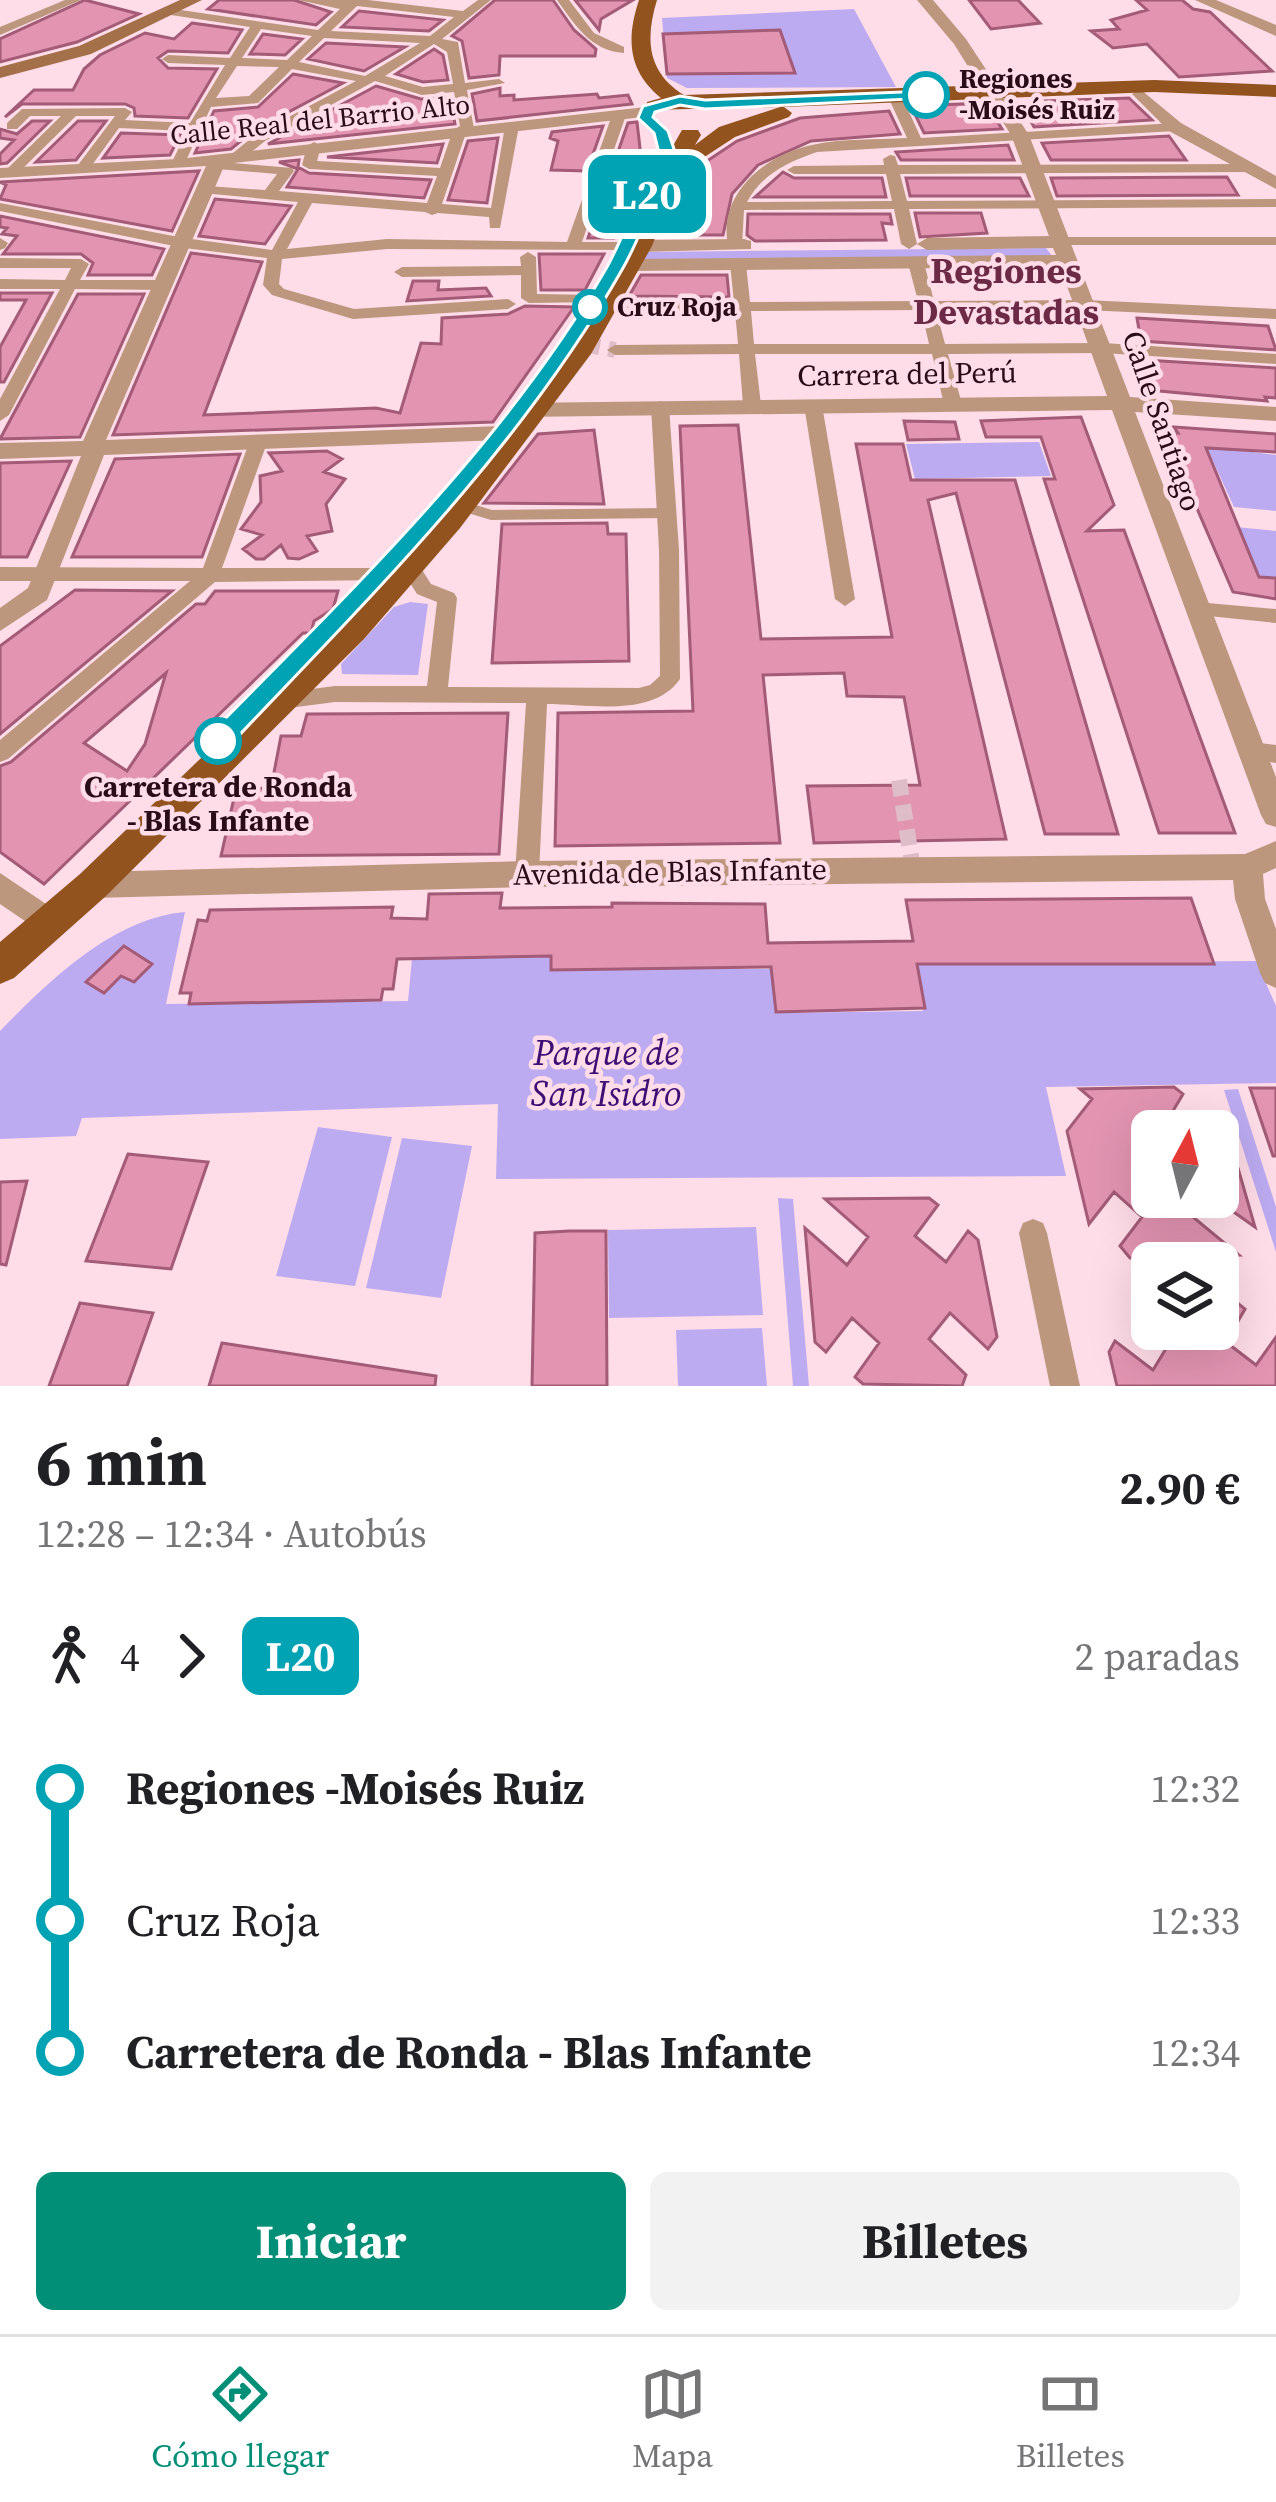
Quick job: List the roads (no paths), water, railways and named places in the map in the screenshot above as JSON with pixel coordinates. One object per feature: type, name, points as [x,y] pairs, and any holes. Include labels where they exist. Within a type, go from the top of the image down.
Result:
[{"type":"main road","points":[[0,73],[77,53],[194,0]]},
{"type":"main road","points":[[631,253],[666,149],[620,50],[627,15],[636,0]]},
{"type":"main road","points":[[648,0],[638,40],[654,85],[710,114],[996,94],[1271,91]]},
{"type":"main road","points":[[46,922],[78,881],[463,506],[602,301],[690,135],[710,114],[996,94],[1224,90]]},
{"type":"main road","points":[[654,116],[680,101]]},
{"type":"main road","points":[[665,179],[709,143],[748,123],[838,104]]},
{"type":"main road","points":[[654,116],[690,135]]},
{"type":"main road","points":[[0,966],[94,885],[281,701],[396,571],[520,418]]},
{"type":"street","points":[[0,31],[75,0]]},
{"type":"street","points":[[304,0],[412,4],[465,15]]},
{"type":"street","points":[[0,621],[38,592],[92,450],[224,160],[441,35],[484,0]]},
{"type":"street","points":[[563,0],[590,36],[620,50]]},
{"type":"street","name":"Calle Santiago","points":[[926,0],[996,94],[1020,135],[1103,347],[1196,609],[1264,753],[1276,815]]},
{"type":"street","points":[[1203,0],[1276,31]]},
{"type":"street","points":[[206,103],[253,100],[353,3]]},
{"type":"street","points":[[171,11],[321,34],[441,35],[455,51],[463,130],[442,172],[432,211]]},
{"type":"street","points":[[1257,25],[1276,17]]},
{"type":"street","points":[[178,164],[206,103],[257,26]]},
{"type":"street","points":[[168,59],[288,64],[422,91],[499,83]]},
{"type":"street","points":[[1140,94],[1175,128],[1276,184]]},
{"type":"street","points":[[897,101],[915,140]]},
{"type":"street","points":[[6,124],[27,112],[73,112],[195,127]]},
{"type":"street","points":[[6,173],[73,112]]},
{"type":"street","points":[[573,246],[619,115]]},
{"type":"street","name":"Calle Real del Barrio Alto","points":[[6,173],[224,160],[463,130],[654,116]]},
{"type":"street","points":[[82,169],[120,118]]},
{"type":"street","points":[[6,124],[51,133]]},
{"type":"street","points":[[493,245],[512,126]]},
{"type":"street","points":[[752,406],[736,255],[736,206],[748,184],[815,148],[1175,128]]},
{"type":"street","points":[[886,141],[953,404]]},
{"type":"street","points":[[314,146],[309,165],[442,172]]},
{"type":"street","points":[[224,160],[287,171],[268,196]]},
{"type":"street","points":[[786,166],[892,171],[1246,168]]},
{"type":"street","points":[[207,190],[496,213]]},
{"type":"street","points":[[307,200],[276,255],[270,278],[278,292],[332,312],[392,314],[508,304]]},
{"type":"street","points":[[736,206],[1276,203]]},
{"type":"street","points":[[0,206],[184,243],[276,255],[387,244],[573,246],[631,253],[736,255],[1064,252],[1276,241]]},
{"type":"street","points":[[387,244],[400,208]]},
{"type":"street","points":[[392,314],[410,244]]},
{"type":"street","points":[[528,245],[529,298],[602,301],[639,308],[1085,305],[1276,314]]},
{"type":"street","points":[[0,263],[81,264],[0,416]]},
{"type":"street","points":[[402,272],[529,270]]},
{"type":"street","points":[[441,310],[448,272]]},
{"type":"street","points":[[0,284],[165,285]]},
{"type":"street","points":[[615,350],[1103,347],[1276,359]]},
{"type":"street","points":[[0,364],[27,364]]},
{"type":"street","name":"Carrera del Perú","points":[[0,451],[259,443],[660,406],[1120,403],[1276,414]]},
{"type":"street","points":[[813,405],[845,599]]},
{"type":"street","points":[[281,701],[335,694],[638,696],[657,691],[670,679],[668,513],[660,406]]},
{"type":"street","points":[[0,753],[210,575],[259,443]]},
{"type":"street","points":[[463,506],[491,515],[668,513]]},
{"type":"street","points":[[0,574],[396,571],[424,590],[447,598],[437,694]]},
{"type":"street","points":[[1196,609],[1276,616]]},
{"type":"street","points":[[527,874],[537,696]]},
{"type":"street","points":[[1261,861],[1250,899],[1276,973]]},
{"type":"street","name":"Avenida de Blas Infante","points":[[94,885],[1261,861]]},
{"type":"street","points":[[0,886],[46,922]]},
{"type":"street","points":[[1033,1233],[1065,1386]]},
{"type":"tunnel","points":[[584,344],[615,350]]},
{"type":"tunnel","points":[[899,780],[913,869]]},
{"type":"place","name":"Regiones -Moisés Ruiz","points":[[926,95]]},
{"type":"place","name":"Cruz Roja","points":[[590,307]]},
{"type":"place","name":"Carretera de Ronda - Blas Infante","points":[[218,741]]},
{"type":"district","name":"Regiones Devastadas","points":[[1006,290]]},
{"type":"park label","name":"Parque de San Isidro","points":[[606,1072]]}]
